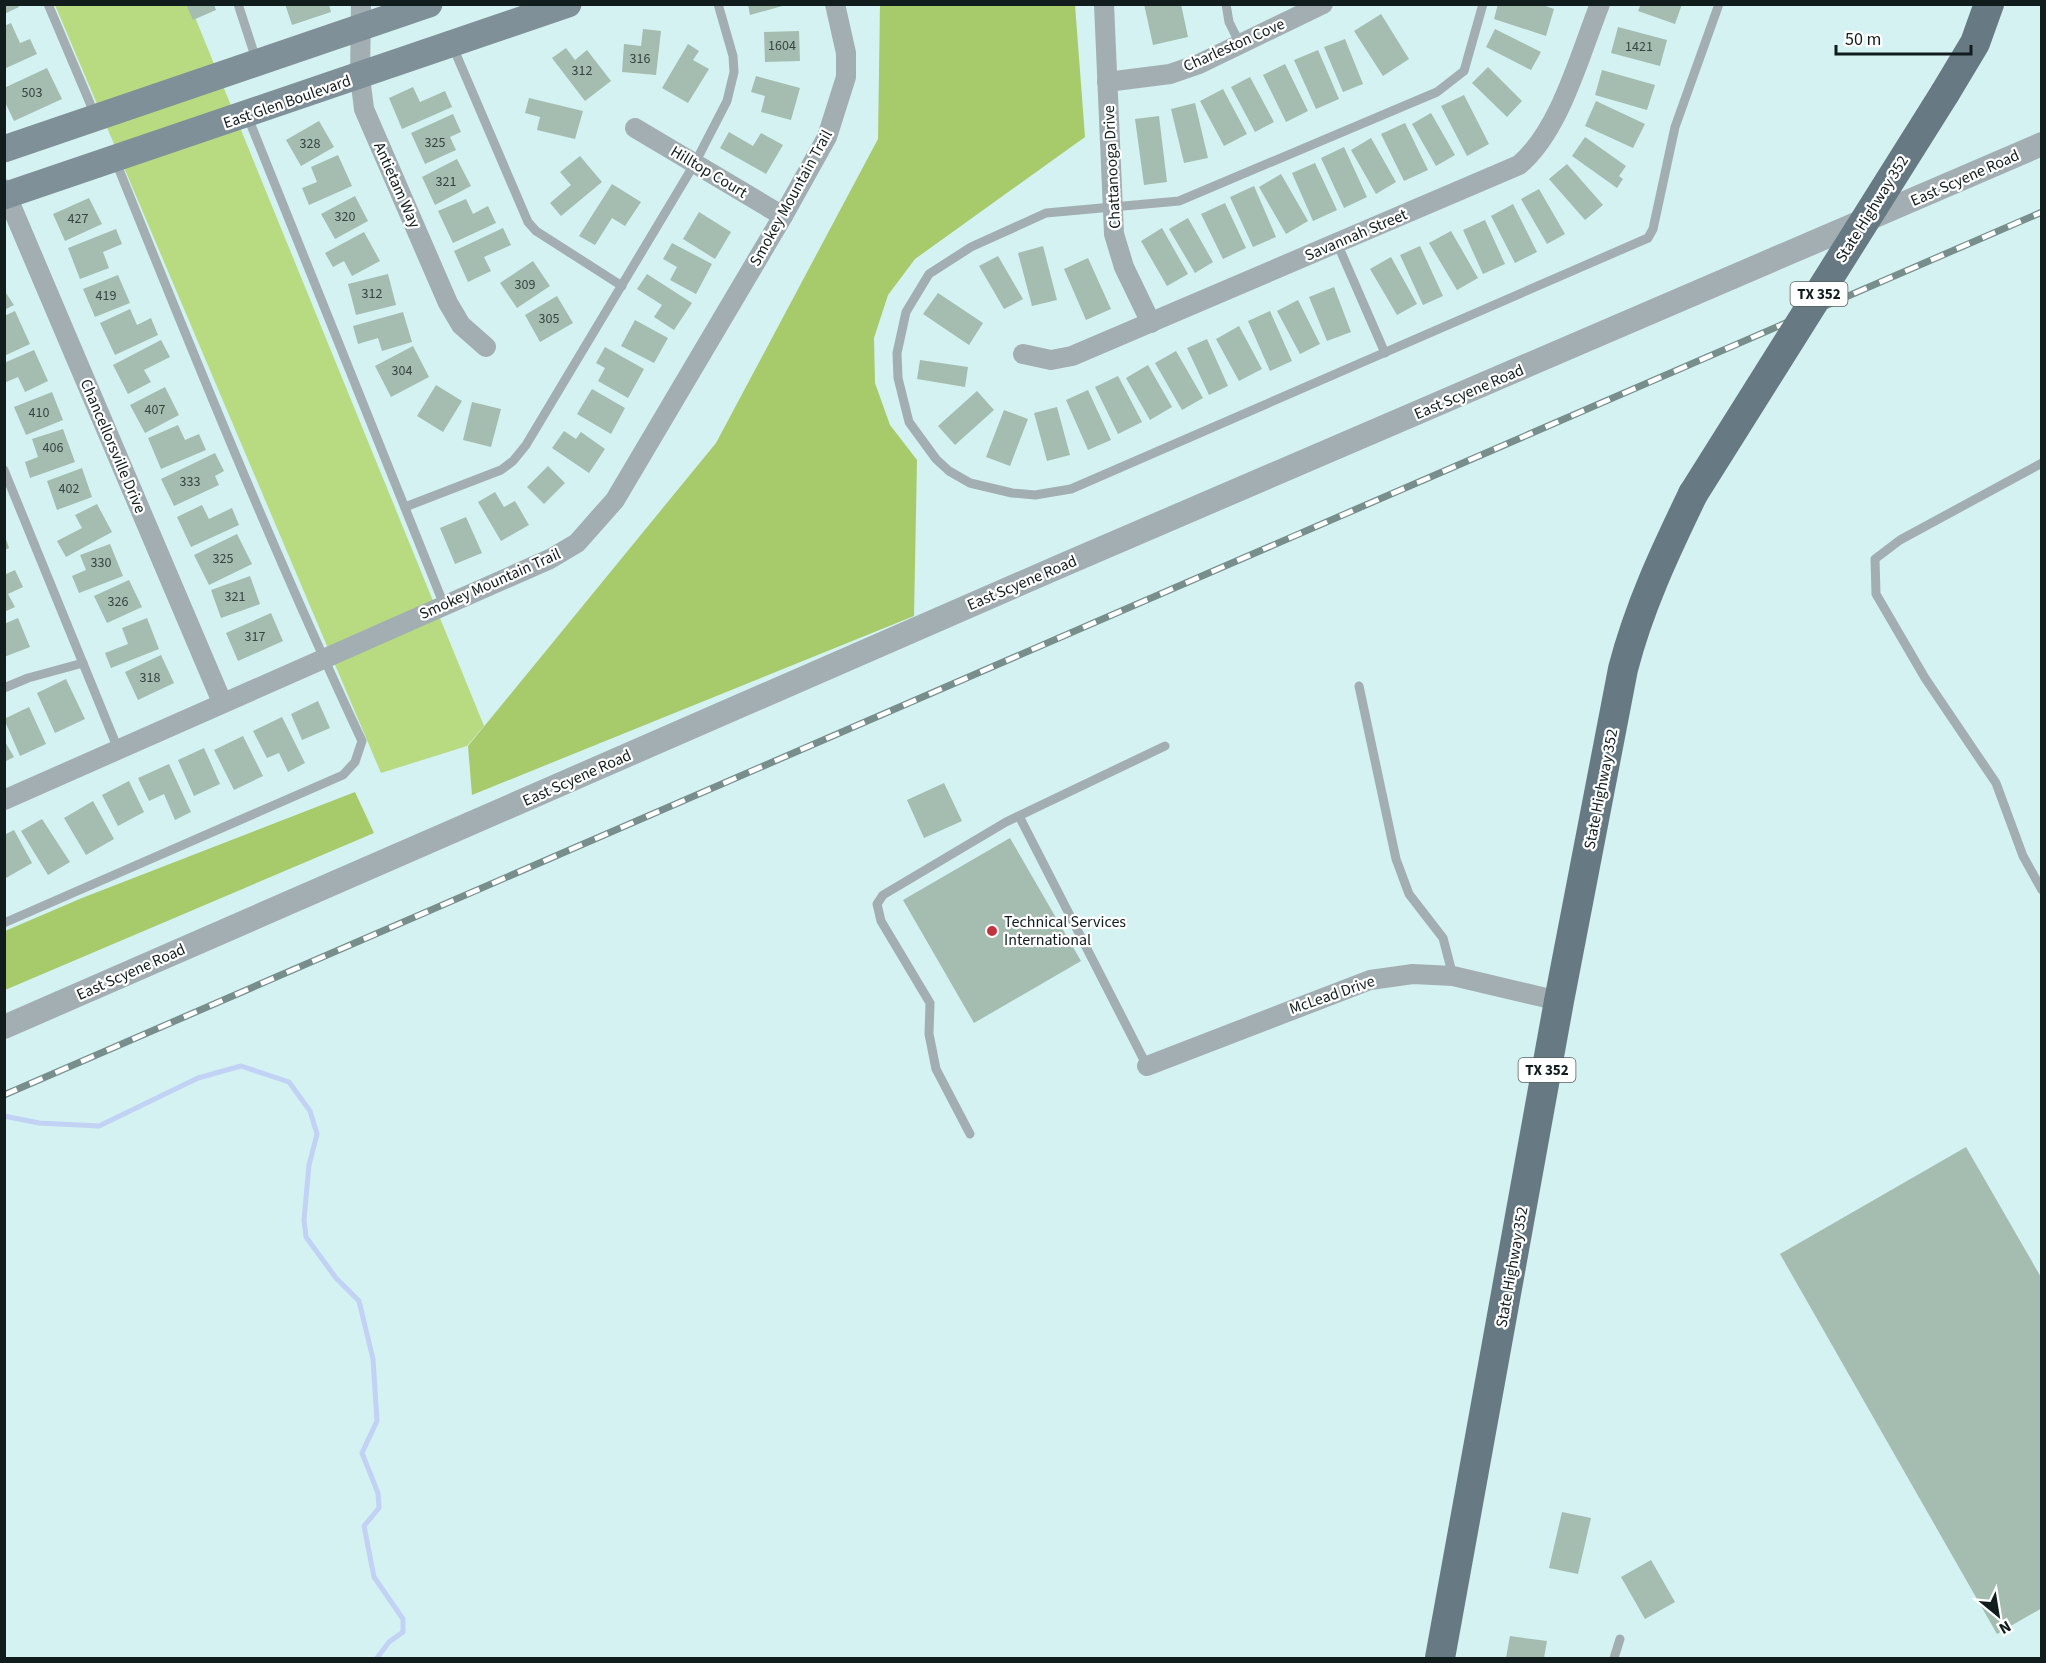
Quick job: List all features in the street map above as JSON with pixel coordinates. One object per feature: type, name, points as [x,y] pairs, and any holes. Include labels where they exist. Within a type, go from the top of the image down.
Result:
[{"type":"main road","points":[[4,149],[257,63],[361,16],[429,4]]},
{"type":"main road","name":"East Glen Boulevard","points":[[5,194],[360,78],[568,4]]},
{"type":"main road","name":"State Highway 352","points":[[1440,1659],[1559,1001],[1623,669],[1635,623],[1654,574],[1694,494],[1945,93],[1975,43],[1989,4]]},
{"type":"street","name":"Smokey Mountain Trail","points":[[4,800],[559,554],[577,543],[606,512],[783,216],[826,137],[840,102],[846,77],[846,53],[835,4]]},
{"type":"street","name":"Chattanooga Drive","points":[[1104,4],[1114,234],[1124,267],[1151,323]]},
{"type":"street","name":"Charleston Cove","points":[[1107,82],[1170,74],[1240,44],[1323,4]]},
{"type":"street","name":"Savannah Street","points":[[1023,354],[1051,360],[1072,356],[1519,165],[1530,156],[1554,120],[1600,4]]},
{"type":"street","name":"Antietam Way","points":[[361,16],[360,78],[364,109],[448,303],[461,326],[486,347]]},
{"type":"street","name":"Hilltop Court","points":[[635,128],[783,216]]},
{"type":"street","name":"East Scyene Road","points":[[4,1027],[1052,570],[2042,144]]},
{"type":"street","name":"Chancellorsville Drive","points":[[5,194],[222,702]]},
{"type":"street","name":"McLead Drive","points":[[1147,1066],[1370,980],[1413,974],[1453,976],[1559,1001]]},
{"type":"lane","points":[[48,4],[96,118]]},
{"type":"lane","points":[[238,4],[257,63]]},
{"type":"lane","points":[[405,507],[501,470],[513,461],[526,445],[694,163],[727,101],[734,72],[718,4]]},
{"type":"lane","points":[[1226,4],[1229,22],[1240,44]]},
{"type":"lane","points":[[1483,4],[1464,71],[1437,92],[1179,201],[1046,213],[1027,220],[951,258],[929,274],[915,295],[900,331],[897,353],[903,405],[909,423],[936,459],[949,471],[970,483],[1012,494],[1035,495],[1071,489],[1648,238],[1653,229],[1674,126],[1719,4]]},
{"type":"lane","points":[[452,45],[528,222],[536,231],[622,286]]},
{"type":"lane","points":[[247,115],[444,605]]},
{"type":"lane","points":[[4,923],[343,775],[355,762],[362,741],[323,658],[205,381],[116,159]]},
{"type":"lane","points":[[1338,243],[1385,353]]},
{"type":"lane","points":[[2042,463],[1900,540],[1875,559],[1876,594],[1925,678],[1996,783],[2023,856],[2042,890]]},
{"type":"lane","points":[[4,470],[118,749]]},
{"type":"lane","points":[[4,688],[28,678],[83,663]]},
{"type":"lane","points":[[1359,686],[1396,859],[1409,894],[1443,938],[1453,976]]},
{"type":"lane","points":[[970,1134],[936,1069],[929,1034],[930,1004],[881,921],[877,904],[883,895],[1019,816],[1165,746]]},
{"type":"lane","points":[[1019,816],[1147,1066]]},
{"type":"lane","points":[[1614,1659],[1620,1639]]},
{"type":"green space","points":[[55,5],[190,5],[484,726],[467,746],[381,773]]},
{"type":"green space","points":[[880,5],[1075,5],[1085,137],[915,259],[888,295],[874,338],[875,383],[890,425],[917,460],[914,616],[472,795],[468,746],[716,443],[878,139]]},
{"type":"green space","points":[[355,792],[374,833],[5,990],[5,931],[82,898]]},
{"type":"building","points":[[4,4],[18,4],[19,7],[4,14]]},
{"type":"building","points":[[186,4],[214,4],[216,10],[193,20]]},
{"type":"building","points":[[285,4],[329,4],[331,12],[292,25]]},
{"type":"building","points":[[748,4],[786,4],[786,5],[750,15]]},
{"type":"building","points":[[1144,4],[1181,4],[1188,37],[1153,45]]},
{"type":"building","points":[[1498,4],[1540,4],[1554,9],[1546,36],[1494,19]]},
{"type":"building","points":[[1641,4],[1682,4],[1675,24],[1638,11]]},
{"type":"building","points":[[1381,14],[1409,59],[1383,76],[1354,31]]},
{"type":"building","points":[[11,23],[20,43],[30,39],[37,54],[4,69],[4,26]]},
{"type":"building","points":[[1618,27],[1667,40],[1660,66],[1611,53]]},
{"type":"building","points":[[643,29],[661,31],[656,75],[622,72],[624,44],[641,46]]},
{"type":"building","points":[[1495,29],[1541,52],[1531,70],[1486,47]]},
{"type":"building","points":[[799,31],[800,61],[765,62],[764,32]]},
{"type":"building","points":[[1345,39],[1363,84],[1343,92],[1324,47]]},
{"type":"building","points":[[688,44],[699,51],[693,60],[709,69],[688,103],[662,88]]},
{"type":"building","points":[[566,48],[575,60],[587,50],[611,81],[585,101],[552,58]]},
{"type":"building","points":[[1318,50],[1339,99],[1316,109],[1294,60]]},
{"type":"building","points":[[1285,64],[1308,111],[1286,122],[1263,75]]},
{"type":"building","points":[[1488,67],[1522,101],[1507,117],[1472,83]]},
{"type":"building","points":[[47,68],[62,99],[14,121],[4,100],[4,88]]},
{"type":"building","points":[[1602,70],[1655,85],[1647,110],[1595,95]]},
{"type":"building","points":[[756,76],[800,88],[791,120],[761,112],[765,96],[751,92]]},
{"type":"building","points":[[1250,77],[1274,122],[1255,132],[1231,87]]},
{"type":"building","points":[[413,87],[420,102],[445,91],[452,107],[402,129],[389,98]]},
{"type":"building","points":[[1223,89],[1247,134],[1224,146],[1200,101]]},
{"type":"building","points":[[1464,95],[1489,144],[1467,156],[1441,106]]},
{"type":"building","points":[[529,98],[583,111],[575,139],[537,130],[540,117],[525,113]]},
{"type":"building","points":[[1596,101],[1645,124],[1633,148],[1585,126]]},
{"type":"building","points":[[1195,103],[1208,158],[1184,163],[1171,109]]},
{"type":"building","points":[[1431,113],[1455,155],[1436,166],[1412,124]]},
{"type":"building","points":[[453,114],[461,132],[450,137],[456,150],[425,164],[411,133]]},
{"type":"building","points":[[1159,116],[1167,182],[1144,185],[1135,119]]},
{"type":"building","points":[[319,121],[334,147],[301,166],[286,140]]},
{"type":"building","points":[[1405,123],[1428,170],[1404,181],[1381,134]]},
{"type":"building","points":[[729,132],[753,146],[761,133],[783,145],[766,174],[720,148]]},
{"type":"building","points":[[1585,137],[1626,166],[1619,176],[1623,179],[1617,188],[1572,156]]},
{"type":"building","points":[[1371,138],[1396,182],[1376,194],[1351,150]]},
{"type":"building","points":[[1344,147],[1367,197],[1344,208],[1321,158]]},
{"type":"building","points":[[338,155],[352,186],[309,205],[302,188],[317,182],[311,167]]},
{"type":"building","points":[[580,156],[602,182],[561,216],[550,203],[571,185],[560,172]]},
{"type":"building","points":[[457,159],[471,186],[435,205],[422,177]]},
{"type":"building","points":[[1315,163],[1337,210],[1313,221],[1292,173]]},
{"type":"building","points":[[1567,164],[1603,205],[1585,220],[1549,179]]},
{"type":"building","points":[[1281,174],[1308,221],[1286,234],[1259,187]]},
{"type":"building","points":[[612,184],[641,202],[625,226],[612,218],[595,245],[579,236]]},
{"type":"building","points":[[1254,186],[1276,237],[1253,247],[1230,197]]},
{"type":"building","points":[[1539,189],[1565,234],[1547,244],[1521,199]]},
{"type":"building","points":[[355,196],[368,221],[335,239],[321,214]]},
{"type":"building","points":[[89,198],[102,224],[65,241],[53,214]]},
{"type":"building","points":[[466,199],[473,214],[488,206],[496,223],[453,243],[438,211]]},
{"type":"building","points":[[1225,203],[1246,248],[1223,259],[1201,214]]},
{"type":"building","points":[[1513,204],[1537,252],[1515,263],[1491,216]]},
{"type":"building","points":[[699,212],[731,232],[715,259],[683,239]]},
{"type":"building","points":[[1188,218],[1213,262],[1195,273],[1169,229]]},
{"type":"building","points":[[1485,220],[1505,264],[1483,274],[1463,230]]},
{"type":"building","points":[[503,228],[511,245],[484,257],[491,271],[468,282],[454,251]]},
{"type":"building","points":[[1162,228],[1188,274],[1167,286],[1141,241]]},
{"type":"building","points":[[116,229],[122,244],[103,252],[109,268],[80,279],[68,248]]},
{"type":"building","points":[[1451,231],[1478,278],[1457,290],[1429,243]]},
{"type":"building","points":[[364,232],[380,261],[352,276],[344,261],[333,267],[325,253]]},
{"type":"building","points":[[672,243],[712,264],[696,294],[670,280],[677,267],[663,259]]},
{"type":"building","points":[[1043,246],[1057,300],[1032,306],[1018,253]]},
{"type":"building","points":[[1420,246],[1443,296],[1423,305],[1400,255]]},
{"type":"building","points":[[998,256],[1023,299],[1004,309],[979,266]]},
{"type":"building","points":[[1391,257],[1417,304],[1397,315],[1370,269]]},
{"type":"building","points":[[1088,258],[1111,309],[1086,320],[1064,269]]},
{"type":"building","points":[[533,261],[550,286],[517,308],[500,283]]},
{"type":"building","points":[[388,274],[396,305],[356,315],[348,284]]},
{"type":"building","points":[[647,274],[692,303],[674,330],[654,317],[662,305],[637,289]]},
{"type":"building","points":[[118,275],[130,303],[95,317],[83,289]]},
{"type":"building","points":[[1334,287],[1351,332],[1327,341],[1309,297]]},
{"type":"building","points":[[4,290],[14,305],[4,310]]},
{"type":"building","points":[[938,293],[983,323],[969,345],[923,314]]},
{"type":"building","points":[[557,296],[573,323],[540,342],[525,315]]},
{"type":"building","points":[[1298,300],[1320,344],[1300,354],[1277,311]]},
{"type":"building","points":[[130,309],[137,325],[151,318],[158,335],[115,355],[100,323]]},
{"type":"building","points":[[15,311],[30,344],[4,356],[4,316]]},
{"type":"building","points":[[1270,311],[1292,361],[1270,371],[1248,321]]},
{"type":"building","points":[[403,312],[412,342],[382,351],[378,338],[358,344],[353,326]]},
{"type":"building","points":[[635,320],[668,338],[654,363],[621,346]]},
{"type":"building","points":[[1239,326],[1262,369],[1239,381],[1216,339]]},
{"type":"building","points":[[1207,339],[1228,386],[1209,395],[1187,348]]},
{"type":"building","points":[[161,340],[170,357],[144,370],[151,382],[128,394],[113,365]]},
{"type":"building","points":[[413,346],[429,377],[391,397],[375,366]]},
{"type":"building","points":[[605,347],[644,369],[628,398],[598,381],[605,368],[596,363]]},
{"type":"building","points":[[34,350],[48,381],[25,392],[18,377],[4,383],[4,363]]},
{"type":"building","points":[[1176,351],[1203,398],[1182,410],[1155,363]]},
{"type":"building","points":[[920,360],[968,367],[965,387],[917,379]]},
{"type":"building","points":[[1148,365],[1172,407],[1150,420],[1126,378]]},
{"type":"building","points":[[1118,376],[1142,422],[1118,434],[1095,387]]},
{"type":"building","points":[[436,385],[462,401],[443,432],[417,416]]},
{"type":"building","points":[[165,387],[179,415],[145,433],[130,405]]},
{"type":"building","points":[[592,389],[625,408],[611,434],[577,414]]},
{"type":"building","points":[[1088,390],[1111,440],[1088,450],[1066,400]]},
{"type":"building","points":[[977,391],[994,410],[955,445],[938,426]]},
{"type":"building","points":[[52,392],[63,420],[26,435],[14,407]]},
{"type":"building","points":[[472,402],[501,409],[491,447],[463,440]]},
{"type":"building","points":[[1057,407],[1070,455],[1047,461],[1034,413]]},
{"type":"building","points":[[1004,410],[1028,419],[1010,466],[986,457]]},
{"type":"building","points":[[178,425],[185,440],[199,434],[206,450],[161,469],[148,438]]},
{"type":"building","points":[[63,429],[75,462],[30,478],[25,462],[38,457],[32,439]]},
{"type":"building","points":[[564,431],[576,439],[581,432],[605,449],[589,473],[552,448]]},
{"type":"building","points":[[215,453],[224,471],[215,476],[219,485],[174,506],[161,479]]},
{"type":"building","points":[[548,466],[565,483],[544,504],[527,487]]},
{"type":"building","points":[[82,468],[92,497],[57,510],[47,481]]},
{"type":"building","points":[[495,492],[504,507],[515,501],[529,525],[501,541],[478,502]]},
{"type":"building","points":[[97,504],[112,532],[66,557],[57,541],[82,528],[75,515]]},
{"type":"building","points":[[202,505],[209,519],[232,508],[239,525],[191,547],[177,517]]},
{"type":"building","points":[[466,517],[482,553],[455,564],[440,528]]},
{"type":"building","points":[[237,534],[252,564],[209,585],[194,555]]},
{"type":"building","points":[[5,536],[9,548],[5,550]]},
{"type":"building","points":[[110,544],[123,576],[79,593],[72,576],[86,570],[80,555]]},
{"type":"building","points":[[15,570],[23,587],[8,594],[15,607],[4,612],[4,575]]},
{"type":"building","points":[[250,576],[260,604],[221,618],[211,590]]},
{"type":"building","points":[[129,580],[142,607],[107,623],[94,596]]},
{"type":"building","points":[[271,613],[283,641],[238,661],[226,633]]},
{"type":"building","points":[[18,618],[30,647],[4,657],[4,624]]},
{"type":"building","points":[[147,618],[159,649],[111,668],[105,653],[128,644],[122,628]]},
{"type":"building","points":[[161,655],[174,683],[138,700],[125,672]]},
{"type":"building","points":[[66,679],[85,719],[55,733],[37,693]]},
{"type":"building","points":[[318,701],[330,728],[302,740],[291,714]]},
{"type":"building","points":[[29,707],[46,744],[20,756],[4,719]]},
{"type":"building","points":[[282,717],[305,763],[288,772],[279,753],[267,758],[253,731]]},
{"type":"building","points":[[243,736],[263,776],[234,790],[214,750]]},
{"type":"building","points":[[4,740],[14,757],[4,762]]},
{"type":"building","points":[[204,748],[220,784],[194,796],[178,760]]},
{"type":"building","points":[[169,764],[191,812],[175,820],[164,794],[149,801],[138,778]]},
{"type":"building","points":[[129,781],[144,812],[118,826],[102,795]]},
{"type":"building","points":[[944,783],[962,821],[924,838],[907,800]]},
{"type":"building","points":[[93,801],[114,839],[86,855],[64,818]]},
{"type":"building","points":[[42,819],[70,862],[48,875],[21,831]]},
{"type":"building","points":[[14,830],[32,863],[6,878],[4,835]]},
{"type":"building","name":"Technical Services International","points":[[1010,838],[1081,961],[974,1023],[903,900]]},
{"type":"building","points":[[1966,1147],[2042,1279],[2042,1608],[1997,1634],[1780,1254]]},
{"type":"building","points":[[1562,1512],[1591,1518],[1578,1574],[1549,1568]]},
{"type":"building","points":[[1651,1560],[1675,1602],[1645,1619],[1621,1577]]},
{"type":"building","points":[[1510,1636],[1547,1641],[1544,1658],[1506,1658]]},
{"type":"waterway","points":[[4,1116],[39,1123],[99,1126],[198,1078],[241,1066],[289,1082],[310,1111],[317,1134],[309,1165],[304,1220],[306,1237],[336,1278],[359,1301],[373,1359],[377,1421],[362,1453],[378,1493],[379,1508],[364,1526],[374,1577],[403,1619],[403,1632],[389,1642],[377,1658]]},
{"type":"railway","points":[[4,1095],[2042,212]]},
{"type":"place","name":"Technical Services International","points":[[992,931]]}]
